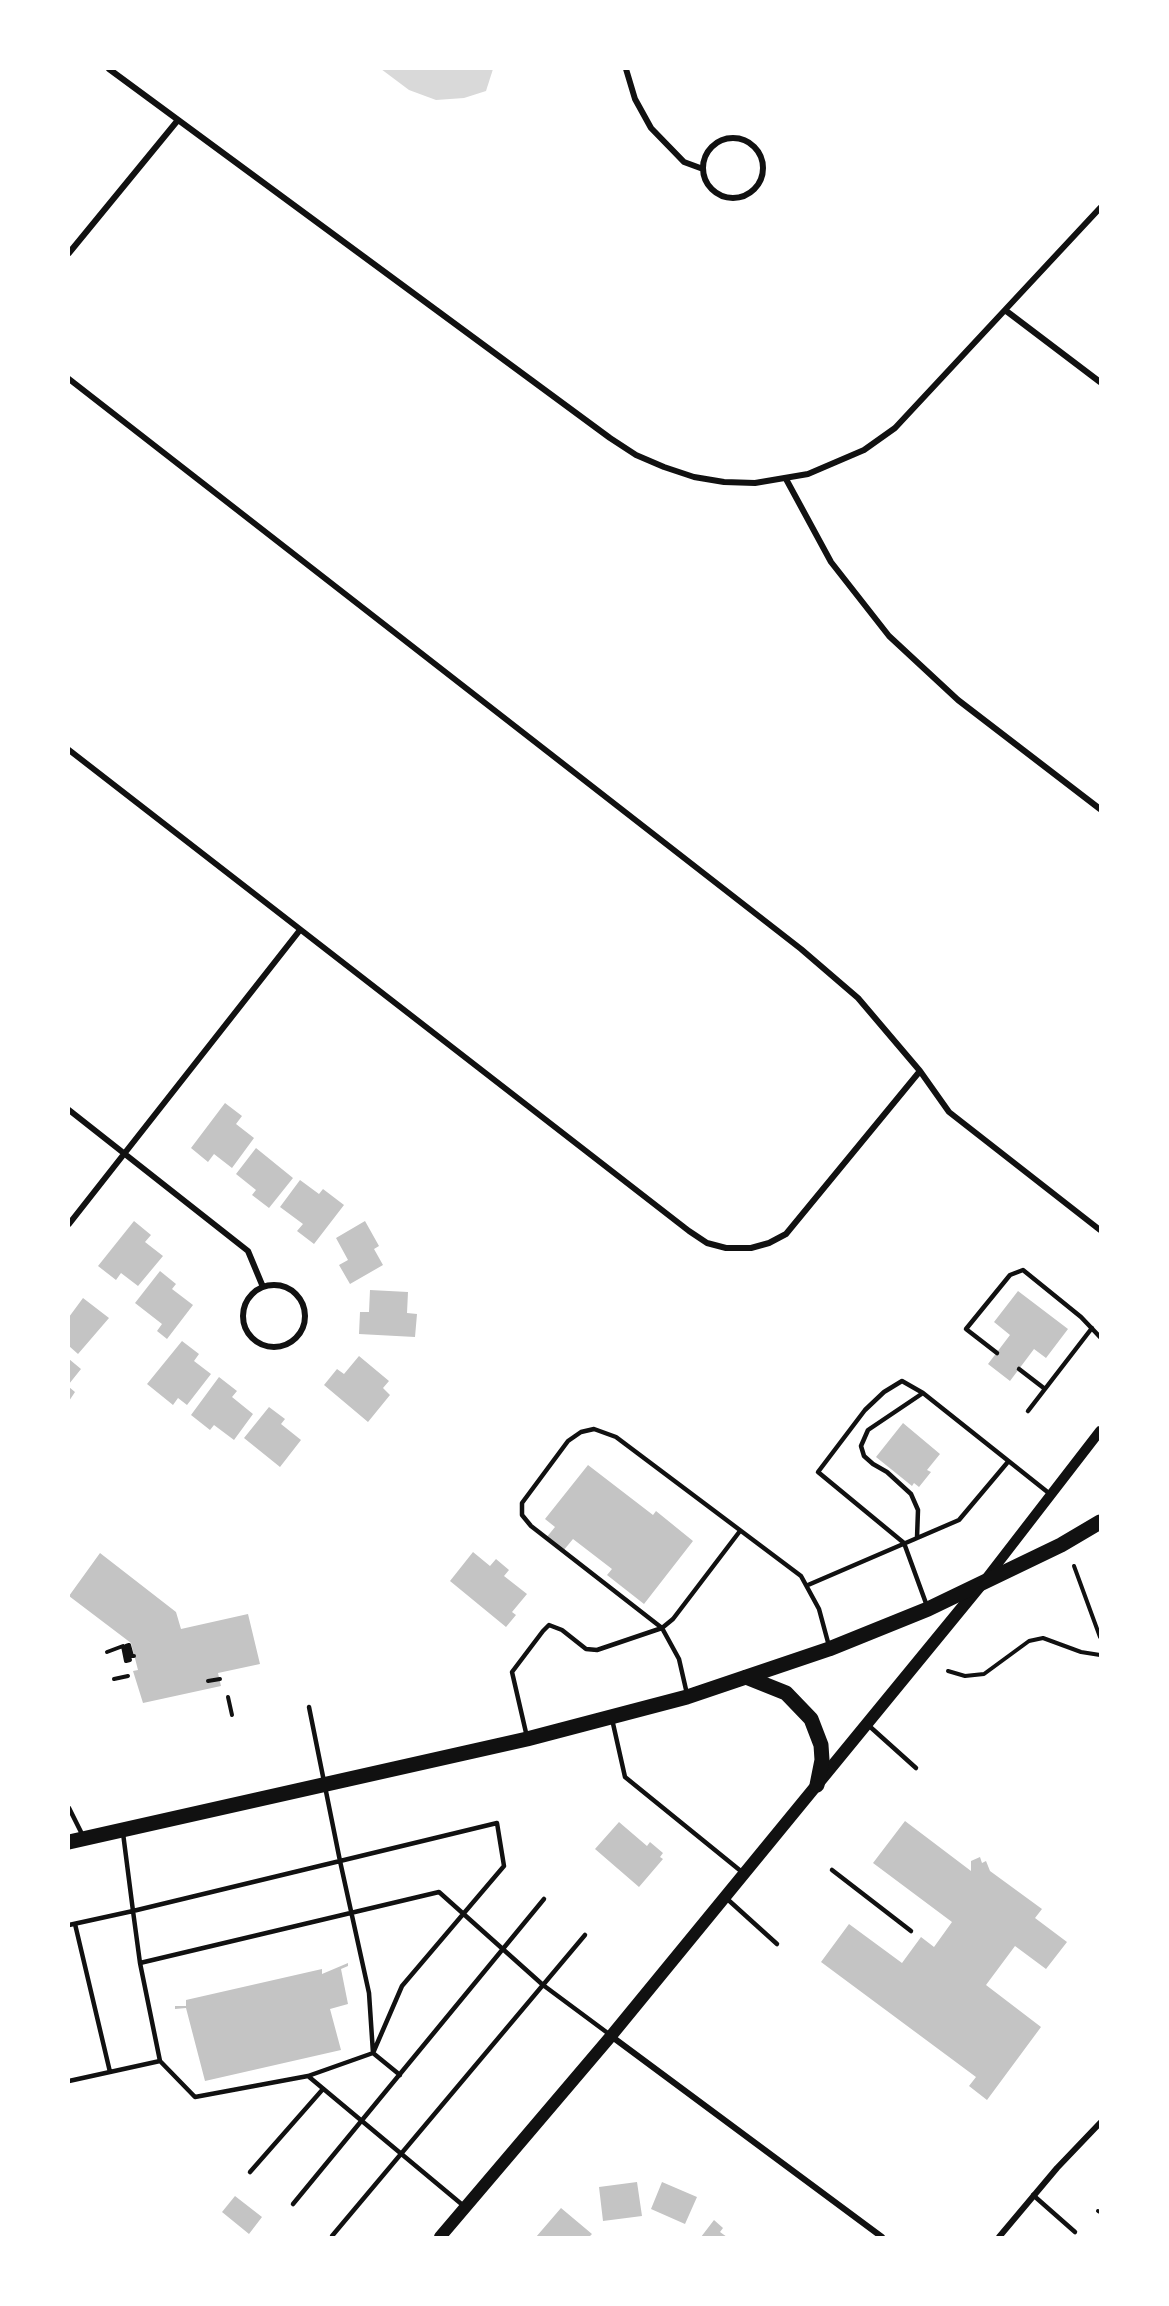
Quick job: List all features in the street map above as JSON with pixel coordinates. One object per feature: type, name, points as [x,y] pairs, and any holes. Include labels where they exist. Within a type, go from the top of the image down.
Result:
[{"type":"main road","points":[[76,1840],[326,1786],[527,1739],[687,1697],[829,1649],[928,1609],[979,1587],[1061,1545],[1100,1522]]},
{"type":"main road","points":[[440,2237],[611,2036],[979,1587]]},
{"type":"main road","points":[[746,1677],[786,1693],[811,1719],[821,1745],[822,1760],[817,1785]]},
{"type":"street","points":[[109,69],[636,454],[694,477],[755,483],[786,479],[837,464],[864,450],[895,428],[1100,208]]},
{"type":"street","points":[[626,69],[635,99],[651,128],[684,162],[703,169],[710,187],[728,197],[738,197],[755,188],[763,169],[758,151],[751,144],[733,138],[715,143],[704,159],[703,169]]},
{"type":"street","points":[[69,253],[178,120]]},
{"type":"street","points":[[1005,310],[1100,382]]},
{"type":"street","points":[[69,379],[801,949],[858,998],[920,1071],[949,1112],[1100,1230]]},
{"type":"street","points":[[786,479],[831,562],[889,636],[958,700],[1100,809]]},
{"type":"street","points":[[69,750],[689,1231],[708,1243],[726,1248],[751,1248],[769,1243],[786,1234],[920,1071]]},
{"type":"street","points":[[69,1224],[300,930]]},
{"type":"street","points":[[69,1110],[248,1251],[263,1287]]},
{"type":"street","points":[[263,1287],[283,1287],[300,1299],[305,1319],[302,1330],[288,1344],[268,1346],[259,1343],[246,1328],[244,1309],[254,1292],[263,1287]]},
{"type":"street","points":[[979,1587],[1052,1496],[1100,1431]]},
{"type":"street","points":[[611,2036],[882,2237]]},
{"type":"street","points":[[999,2237],[1033,2195],[1100,2123]]},
{"type":"lane","points":[[997,1353],[966,1329],[1010,1275],[1023,1270],[1100,1337]]},
{"type":"lane","points":[[1028,1411],[1092,1328]]},
{"type":"lane","points":[[1019,1369],[1045,1389]]},
{"type":"lane","points":[[928,1609],[904,1543],[818,1472],[865,1410],[884,1392],[902,1382],[923,1393],[1007,1463],[1052,1496]]},
{"type":"lane","points":[[917,1538],[918,1510],[911,1494],[887,1472],[864,1456],[861,1446],[868,1430],[923,1393]]},
{"type":"lane","points":[[687,1697],[679,1659],[662,1628],[531,1526],[522,1515],[522,1503],[568,1441],[581,1432],[594,1429],[616,1437],[801,1576],[808,1585],[819,1609],[829,1649]]},
{"type":"lane","points":[[808,1585],[959,1520],[1007,1463]]},
{"type":"lane","points":[[527,1739],[512,1672],[549,1625],[562,1630],[586,1649],[597,1650],[662,1628],[673,1619],[740,1531]]},
{"type":"lane","points":[[309,1707],[369,1993],[373,2054],[400,2075]]},
{"type":"lane","points":[[612,1718],[625,1777],[744,1874]]},
{"type":"lane","points":[[867,1724],[916,1768]]},
{"type":"lane","points":[[69,1808],[76,1840]]},
{"type":"lane","points":[[69,1925],[133,1911],[497,1823],[504,1866],[402,1986],[373,2054],[308,2076],[195,2097],[160,2061],[140,1963],[133,1911],[123,1829]]},
{"type":"lane","points":[[832,1870],[911,1931]]},
{"type":"lane","points":[[140,1963],[439,1892],[543,1985],[611,2036]]},
{"type":"lane","points":[[725,1898],[777,1944]]},
{"type":"lane","points":[[294,2204],[544,1899]]},
{"type":"lane","points":[[75,1924],[110,2072]]},
{"type":"lane","points":[[332,2236],[585,1935]]},
{"type":"lane","points":[[69,2081],[160,2061]]},
{"type":"lane","points":[[308,2076],[465,2207]]},
{"type":"lane","points":[[250,2172],[323,2089]]},
{"type":"lane","points":[[1033,2195],[1075,2232]]},
{"type":"path","points":[[1074,1566],[1100,1637]]},
{"type":"path","points":[[948,1671],[965,1676],[984,1674],[1029,1641],[1043,1638],[1081,1653],[1100,1655]]},
{"type":"path","points":[[107,1652],[123,1646],[126,1661],[130,1660],[126,1646],[129,1645],[132,1656],[134,1656]]},
{"type":"path","points":[[114,1679],[128,1676]]},
{"type":"path","points":[[208,1681],[220,1679]]},
{"type":"path","points":[[228,1697],[232,1715]]},
{"type":"shaded area","points":[[381,69],[493,69],[486,91],[464,98],[436,100],[409,90]]},
{"type":"building","points":[[225,1103],[242,1116],[236,1124],[254,1138],[232,1168],[214,1154],[208,1162],[191,1148]]},
{"type":"building","points":[[256,1148],[293,1178],[269,1208],[252,1195],[256,1190],[236,1174]]},
{"type":"building","points":[[300,1180],[319,1194],[323,1189],[344,1205],[314,1244],[297,1231],[303,1224],[280,1207]]},
{"type":"building","points":[[134,1221],[151,1235],[145,1242],[163,1256],[138,1286],[121,1273],[116,1280],[98,1266]]},
{"type":"building","points":[[365,1221],[379,1246],[374,1249],[383,1265],[350,1284],[339,1265],[348,1260],[336,1238]]},
{"type":"building","points":[[160,1271],[176,1284],[172,1289],[193,1305],[167,1339],[157,1331],[162,1324],[135,1303]]},
{"type":"building","points":[[370,1290],[408,1292],[407,1313],[417,1314],[415,1337],[359,1334],[360,1312],[369,1312]]},
{"type":"building","points":[[1018,1291],[1068,1329],[1046,1358],[1034,1349],[1010,1381],[988,1364],[1010,1335],[994,1322]]},
{"type":"building","points":[[83,1298],[109,1318],[78,1354],[69,1346],[69,1317]]},
{"type":"building","points":[[182,1341],[199,1354],[194,1361],[211,1374],[187,1405],[178,1398],[173,1405],[147,1384]]},
{"type":"building","points":[[359,1356],[389,1381],[383,1388],[390,1395],[368,1422],[324,1385],[337,1369],[344,1374]]},
{"type":"building","points":[[69,1359],[81,1369],[69,1384]]},
{"type":"building","points":[[219,1377],[237,1391],[232,1397],[253,1414],[234,1440],[214,1425],[210,1430],[191,1415]]},
{"type":"building","points":[[69,1387],[75,1392],[69,1401]]},
{"type":"building","points":[[269,1407],[285,1419],[281,1424],[301,1440],[280,1467],[244,1438]]},
{"type":"building","points":[[903,1423],[940,1454],[927,1470],[931,1472],[919,1487],[914,1483],[912,1486],[876,1457]]},
{"type":"building","points":[[588,1465],[653,1515],[656,1511],[693,1541],[644,1604],[607,1575],[612,1569],[573,1539],[563,1551],[546,1538],[555,1527],[545,1519]]},
{"type":"building","points":[[473,1552],[490,1566],[496,1559],[509,1570],[504,1576],[527,1594],[512,1612],[516,1615],[506,1627],[450,1581]]},
{"type":"building","points":[[100,1553],[176,1612],[181,1629],[248,1614],[260,1664],[218,1673],[221,1686],[143,1703],[133,1671],[138,1670],[131,1643],[69,1596]]},
{"type":"building","points":[[905,1821],[971,1871],[971,1861],[980,1857],[982,1863],[986,1861],[990,1871],[1042,1909],[1035,1918],[1067,1942],[1046,1969],[1015,1946],[986,1985],[1041,2027],[987,2100],[969,2086],[976,2077],[821,1962],[849,1924],[902,1963],[921,1937],[934,1947],[952,1922],[873,1863]]},
{"type":"building","points":[[619,1822],[647,1846],[650,1842],[663,1853],[660,1857],[663,1859],[639,1887],[595,1849]]},
{"type":"building","points":[[348,1963],[348,1966],[341,1969],[348,2004],[330,2009],[341,2050],[205,2081],[186,2008],[175,2009],[175,2006],[186,2006],[186,2000],[322,1969],[322,1974]]},
{"type":"building","points":[[637,2182],[642,2216],[603,2221],[599,2187]]},
{"type":"building","points":[[662,2182],[697,2197],[685,2224],[651,2209]]},
{"type":"building","points":[[235,2196],[262,2217],[249,2234],[222,2212]]},
{"type":"building","points":[[561,2208],[592,2234],[589,2237],[536,2237]]},
{"type":"building","points":[[714,2220],[723,2228],[720,2232],[727,2237],[701,2237]]}]
